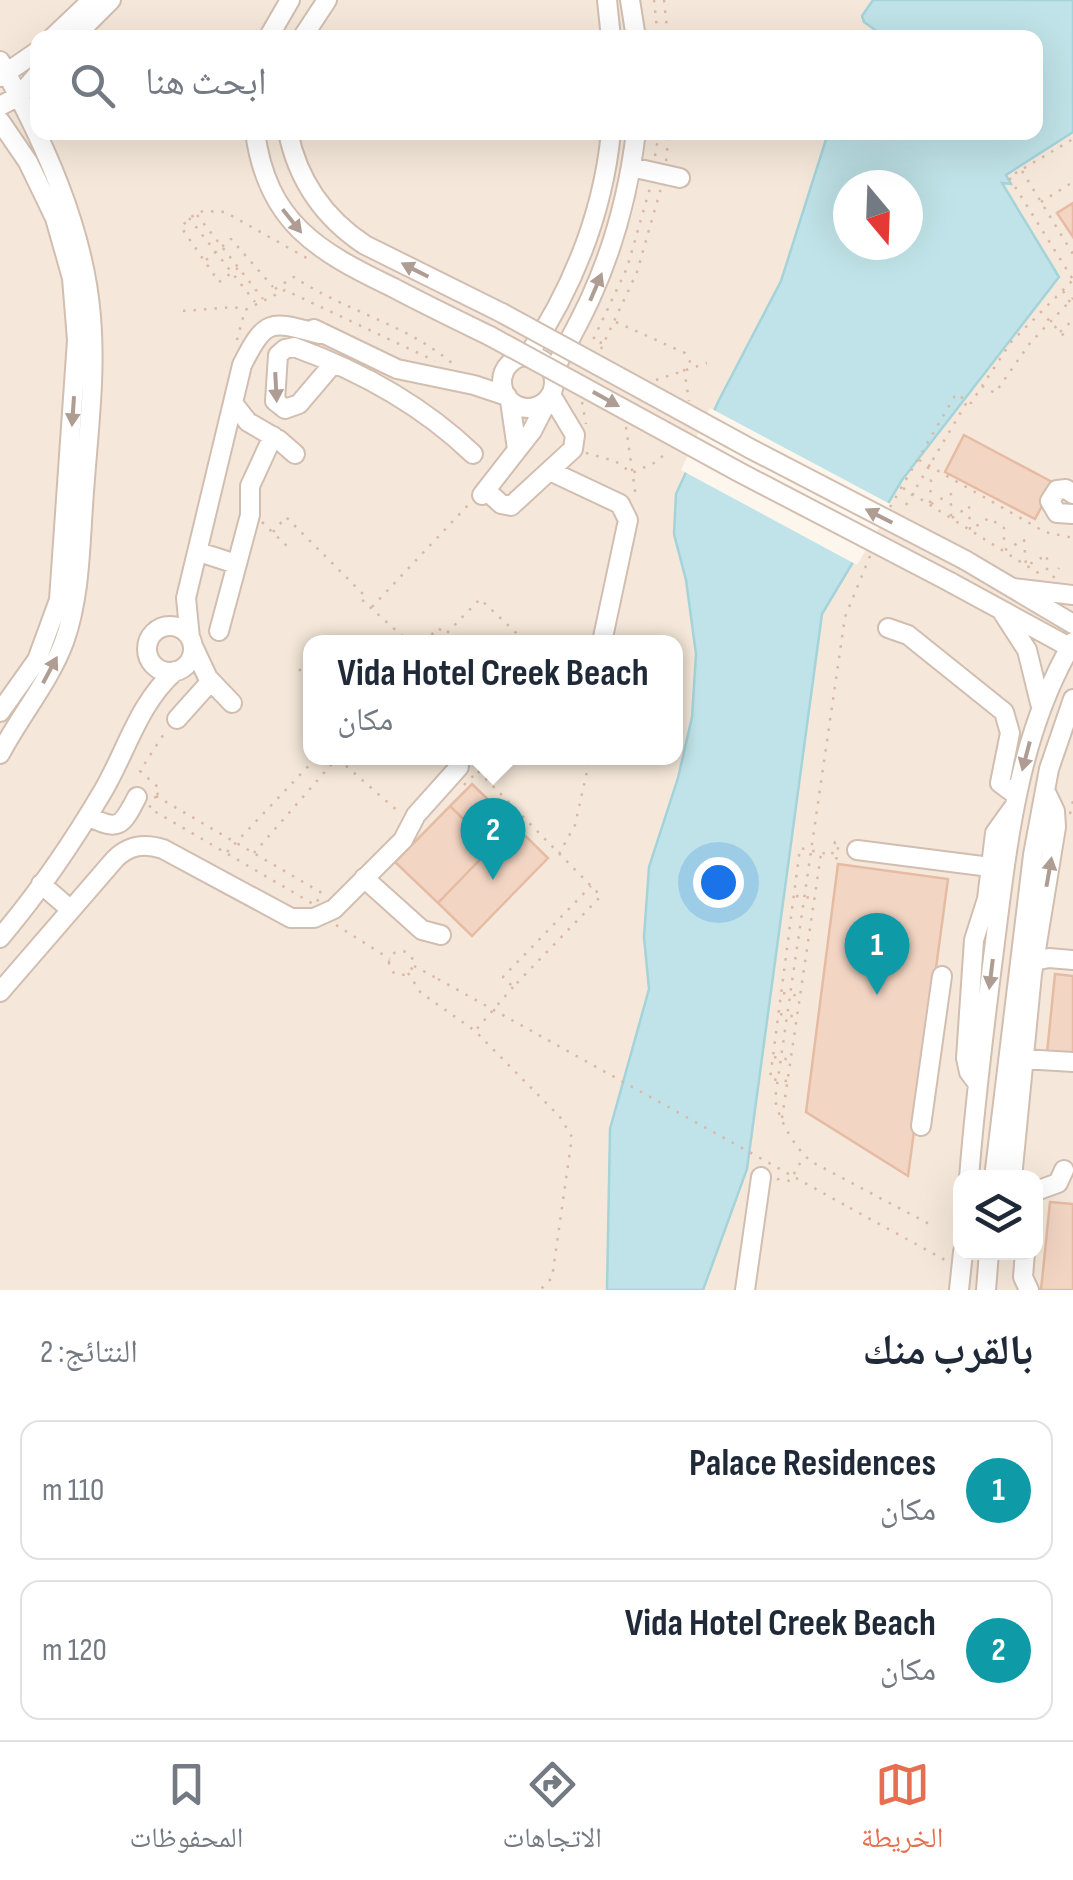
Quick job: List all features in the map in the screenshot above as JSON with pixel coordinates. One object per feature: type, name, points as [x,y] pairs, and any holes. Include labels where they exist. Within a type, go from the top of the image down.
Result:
[{"type":"street","points":[[60,30],[92,0]]},
{"type":"street","points":[[81,30],[111,0]]},
{"type":"street","points":[[273,30],[290,0]]},
{"type":"street","points":[[307,30],[327,0]]},
{"type":"street","points":[[607,0],[610,30]]},
{"type":"street","points":[[630,0],[635,30]]},
{"type":"street","points":[[30,55],[2,71],[30,124]]},
{"type":"street","points":[[0,106],[18,96],[30,83]]},
{"type":"street","points":[[0,120],[28,162],[55,218],[72,278],[77,340],[59,600],[37,660],[0,712]]},
{"type":"street","points":[[0,754],[55,663],[70,622],[77,578],[92,370],[91,314],[74,229],[37,140]]},
{"type":"street","points":[[256,140],[263,170],[277,200],[319,249],[1072,646],[1046,693],[1015,802],[970,1170]]},
{"type":"street","points":[[290,140],[308,188],[344,230],[366,244],[966,560],[1073,624]]},
{"type":"street","points":[[146,703],[149,640],[186,598],[225,443],[246,334],[255,323],[267,316],[288,316],[391,367],[462,376],[507,368],[526,356],[555,314],[586,247],[610,140]]},
{"type":"street","points":[[549,397],[576,440],[573,449],[511,506],[479,496],[532,431],[549,397],[553,374],[602,272],[620,217],[635,140]]},
{"type":"street","points":[[631,167],[666,175]]},
{"type":"street","points":[[526,356],[538,358],[553,374]]},
{"type":"street","points":[[333,364],[382,387],[432,419],[473,454]]},
{"type":"street","points":[[382,387],[391,367]]},
{"type":"street","points":[[507,368],[502,382],[516,424],[516,449]]},
{"type":"street","points":[[462,376],[517,406],[533,408],[549,397]]},
{"type":"street","points":[[233,403],[248,422],[293,457]]},
{"type":"street","points":[[225,443],[247,436],[272,439]]},
{"type":"street","points":[[219,631],[250,510],[250,486],[272,439]]},
{"type":"street","points":[[558,465],[620,504],[626,512],[628,520],[603,635]]},
{"type":"street","points":[[1073,494],[1066,489],[1057,490],[1050,501],[1057,513],[1073,514]]},
{"type":"street","points":[[199,552],[236,564]]},
{"type":"street","points":[[1012,588],[1073,595]]},
{"type":"street","points":[[0,938],[88,816],[146,703],[191,658],[186,598]]},
{"type":"street","points":[[999,609],[1027,650],[1037,680],[1041,712]]},
{"type":"street","points":[[162,628],[175,626],[192,642],[210,680],[232,703]]},
{"type":"street","points":[[888,628],[908,635],[1004,712],[1010,733],[1000,782],[1015,802]]},
{"type":"street","points":[[150,659],[163,670],[210,680]]},
{"type":"street","points":[[176,719],[210,680]]},
{"type":"street","points":[[1006,1169],[1012,1013],[1045,790],[1073,698]]},
{"type":"street","points":[[0,992],[120,854],[134,847],[163,850],[284,916],[299,920],[322,916],[334,909],[403,840],[416,815],[459,767]]},
{"type":"street","points":[[88,816],[106,825],[118,824],[145,798],[109,779]]},
{"type":"street","points":[[1006,1169],[1037,940],[1067,816],[1045,790]]},
{"type":"street","points":[[978,1085],[969,1072],[967,1051],[972,950],[984,910],[996,833],[1015,802]]},
{"type":"street","points":[[849,847],[990,867]]},
{"type":"street","points":[[364,878],[422,930],[441,934]]},
{"type":"street","points":[[41,884],[71,910]]},
{"type":"street","points":[[1037,940],[1073,956]]},
{"type":"street","points":[[1034,961],[1073,956]]},
{"type":"street","points":[[921,1126],[942,976]]},
{"type":"street","points":[[936,1020],[954,1022],[970,1017]]},
{"type":"street","points":[[933,1041],[952,1042],[967,1051]]},
{"type":"street","points":[[1023,1059],[1073,1062]]},
{"type":"street","points":[[972,1143],[1006,1169]]},
{"type":"street","points":[[1043,1184],[1061,1180],[1064,1170]]},
{"type":"street","points":[[746,1290],[761,1177]]},
{"type":"street","points":[[986,1290],[988,1260]]},
{"type":"street","points":[[1024,1260],[1023,1277],[1029,1290]]},
{"type":"street","points":[[959,1290],[962,1261]]},
{"type":"path","points":[[654,0],[657,30]]},
{"type":"path","points":[[664,0],[667,30]]},
{"type":"path","points":[[657,26],[667,24]]},
{"type":"path","points":[[1072,282],[1009,178],[1073,138]]},
{"type":"path","points":[[603,344],[593,340],[666,175],[660,140]]},
{"type":"path","points":[[595,359],[637,272],[666,175],[668,140]]},
{"type":"path","points":[[1021,170],[1073,254]]},
{"type":"path","points":[[1042,202],[1073,182]]},
{"type":"path","points":[[238,268],[220,282],[181,227],[203,211],[225,212],[322,266]]},
{"type":"path","points":[[196,214],[262,300]]},
{"type":"path","points":[[189,218],[256,303]]},
{"type":"path","points":[[205,261],[230,239],[276,290],[294,277],[320,294],[438,350],[462,376]]},
{"type":"path","points":[[626,268],[637,272]]},
{"type":"path","points":[[1062,290],[1073,307]]},
{"type":"path","points":[[982,386],[994,393],[1030,343],[1071,300]]},
{"type":"path","points":[[183,311],[234,307],[245,310]]},
{"type":"path","points":[[1039,310],[1069,341]]},
{"type":"path","points":[[1060,332],[1073,320]]},
{"type":"path","points":[[615,321],[685,353],[693,367]]},
{"type":"path","points":[[1018,334],[1030,343]]},
{"type":"path","points":[[998,359],[1011,368]]},
{"type":"path","points":[[582,396],[589,431]]},
{"type":"path","points":[[906,505],[968,401]]},
{"type":"path","points":[[586,453],[589,443]]},
{"type":"path","points":[[558,465],[586,453],[614,461],[632,473]]},
{"type":"path","points":[[917,460],[1046,532],[1073,538]]},
{"type":"path","points":[[930,505],[931,480],[936,472]]},
{"type":"path","points":[[902,487],[1026,566],[1049,580],[1047,554],[1026,566]]},
{"type":"path","points":[[930,505],[949,493],[951,518]]},
{"type":"path","points":[[371,608],[479,496]]},
{"type":"path","points":[[951,518],[969,506],[970,530]]},
{"type":"path","points":[[250,510],[289,548]]},
{"type":"path","points":[[273,532],[286,518],[366,597],[363,601],[401,635]]},
{"type":"path","points":[[970,530],[989,518],[1004,528],[1004,551]]},
{"type":"path","points":[[1004,551],[1024,540],[1026,566]]},
{"type":"path","points":[[431,635],[438,628],[446,634],[480,599],[519,635]]},
{"type":"path","points":[[299,669],[303,673]]},
{"type":"path","points":[[145,798],[160,789],[140,771],[176,719]]},
{"type":"path","points":[[226,853],[309,765]]},
{"type":"path","points":[[254,853],[331,765]]},
{"type":"path","points":[[345,765],[399,812]]},
{"type":"path","points":[[559,854],[574,825],[588,765]]},
{"type":"path","points":[[475,1031],[600,896],[478,771]]},
{"type":"path","points":[[145,798],[236,842],[322,893],[315,906],[149,808],[145,798]]},
{"type":"path","points":[[787,1082],[770,1079],[800,848],[832,855],[835,842],[839,843],[836,858],[840,860],[849,847]]},
{"type":"path","points":[[810,850],[775,1099],[782,1120],[804,1156],[935,1227]]},
{"type":"path","points":[[782,1120],[822,852]]},
{"type":"path","points":[[514,987],[503,977],[591,886]]},
{"type":"path","points":[[794,895],[814,898]]},
{"type":"path","points":[[322,916],[390,959],[394,972],[408,973]]},
{"type":"path","points":[[556,923],[566,932]]},
{"type":"path","points":[[788,938],[808,942]]},
{"type":"path","points":[[534,946],[544,955]]},
{"type":"path","points":[[390,959],[397,952],[406,952],[413,965],[850,1208],[962,1261]]},
{"type":"path","points":[[408,973],[413,965]]},
{"type":"path","points":[[784,971],[803,974]]},
{"type":"path","points":[[408,973],[421,993],[475,1031],[560,1117],[572,1137],[552,1278],[540,1290]]},
{"type":"path","points":[[781,993],[800,996]]},
{"type":"path","points":[[778,1014],[797,1017]]},
{"type":"path","points":[[773,1057],[790,1060]]},
{"type":"path","points":[[790,1182],[804,1156]]},
{"type":"shaded area","points":[[0,0],[872,0],[868,5],[885,30],[30,30],[30,140],[970,140],[1010,183],[1006,175],[1073,132],[1073,1290],[0,1290]]},
{"type":"water","points":[[873,0],[1073,0],[1073,132],[1006,175],[1011,184],[1002,183],[1059,277],[902,480],[822,614],[747,1169],[703,1290],[607,1290],[610,1129],[649,989],[644,937],[649,867],[683,765],[692,717],[696,654],[686,580],[674,534],[676,494],[781,281],[826,140],[1043,140],[1043,30],[875,30],[862,16]]},
{"type":"pier","points":[[710,408],[892,505],[857,565],[681,470]]},
{"type":"building","points":[[1073,203],[1073,237],[1057,213]]},
{"type":"building","points":[[964,435],[1054,483],[1035,519],[945,472]]},
{"type":"building","points":[[472,784],[548,858],[472,936],[438,903],[492,847],[450,806]]},
{"type":"building","points":[[450,806],[492,847],[438,903],[395,862]]},
{"type":"building","points":[[838,864],[948,879],[908,1176],[806,1112]]},
{"type":"building","points":[[1055,974],[1073,976],[1073,1056],[1047,1053]]},
{"type":"building","points":[[1050,1202],[1073,1204],[1073,1290],[1041,1290]]},
{"type":"place","name":"Vida Hotel Creek Beach","points":[[493,880]]},
{"type":"place","name":"Palace Residences","points":[[877,995]]}]
